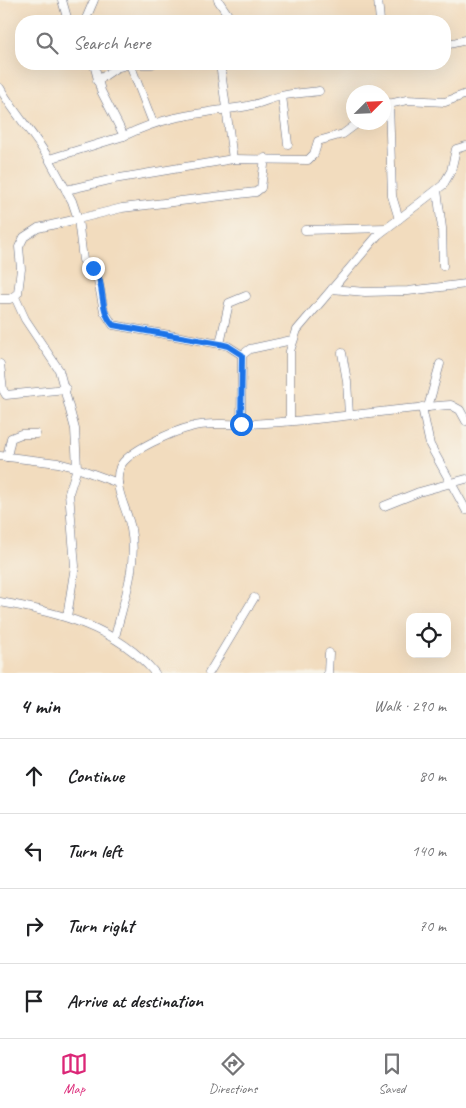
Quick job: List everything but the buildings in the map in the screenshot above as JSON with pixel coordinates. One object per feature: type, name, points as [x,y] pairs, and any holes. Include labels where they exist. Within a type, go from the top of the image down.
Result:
[{"type":"street","points":[[62,0],[66,15]]},
{"type":"street","points":[[88,15],[94,0]]},
{"type":"street","points":[[218,0],[228,15]]},
{"type":"street","points":[[378,0],[380,15]]},
{"type":"street","points":[[451,43],[466,40]]},
{"type":"street","points":[[95,70],[97,81],[124,136]]},
{"type":"street","points":[[97,81],[113,70]]},
{"type":"street","points":[[132,70],[153,123]]},
{"type":"street","points":[[221,70],[233,159]]},
{"type":"street","points":[[0,88],[9,105],[38,141],[66,190],[78,219],[83,260],[96,270],[104,310],[113,325],[220,344],[228,346],[242,355]]},
{"type":"street","points":[[49,159],[124,136],[153,123],[186,114],[262,104],[282,96],[319,92]]},
{"type":"street","points":[[391,103],[407,100],[445,102],[466,94]]},
{"type":"street","points":[[282,96],[288,144]]},
{"type":"street","points":[[66,190],[114,179],[233,159],[308,160],[314,154],[318,141],[343,134],[348,130]]},
{"type":"street","points":[[388,130],[392,196],[398,218]]},
{"type":"street","points":[[290,421],[289,364],[292,340],[298,330],[362,252],[398,218],[437,190],[448,178],[456,149],[466,146]]},
{"type":"street","points":[[15,297],[18,293],[22,269],[19,247],[24,237],[38,228],[122,208],[256,192],[261,188],[265,158]]},
{"type":"street","points":[[437,190],[442,228],[443,266]]},
{"type":"street","points":[[305,230],[387,228]]},
{"type":"street","points":[[332,289],[365,292],[408,291],[466,284]]},
{"type":"street","points":[[220,344],[230,303],[246,296]]},
{"type":"street","points":[[0,298],[15,297]]},
{"type":"street","points":[[15,297],[36,337],[51,354],[66,389],[75,429],[77,468],[68,493],[75,566],[67,617]]},
{"type":"street","points":[[242,355],[250,349],[292,340]]},
{"type":"street","points":[[342,353],[347,380],[349,415]]},
{"type":"street","points":[[241,424],[242,355]]},
{"type":"street","points":[[0,364],[3,390],[6,395],[66,389]]},
{"type":"street","points":[[440,364],[425,407],[430,445],[453,483],[466,510]]},
{"type":"street","points":[[115,637],[131,570],[133,545],[131,529],[118,483],[120,468],[124,460],[136,452],[172,434],[210,423],[241,424],[290,421],[425,407],[456,406],[466,421]]},
{"type":"street","points":[[36,434],[21,434],[11,438],[4,456],[77,468],[118,483]]},
{"type":"street","points":[[384,506],[419,492],[466,479]]},
{"type":"street","points":[[209,673],[254,598]]},
{"type":"street","points":[[0,602],[67,617],[115,637],[132,649],[155,673]]},
{"type":"street","points":[[328,673],[329,653]]},
{"type":"route","points":[[93,268],[96,270],[107,319],[113,325],[120,328],[220,344],[234,349],[242,355],[241,424]]}]
